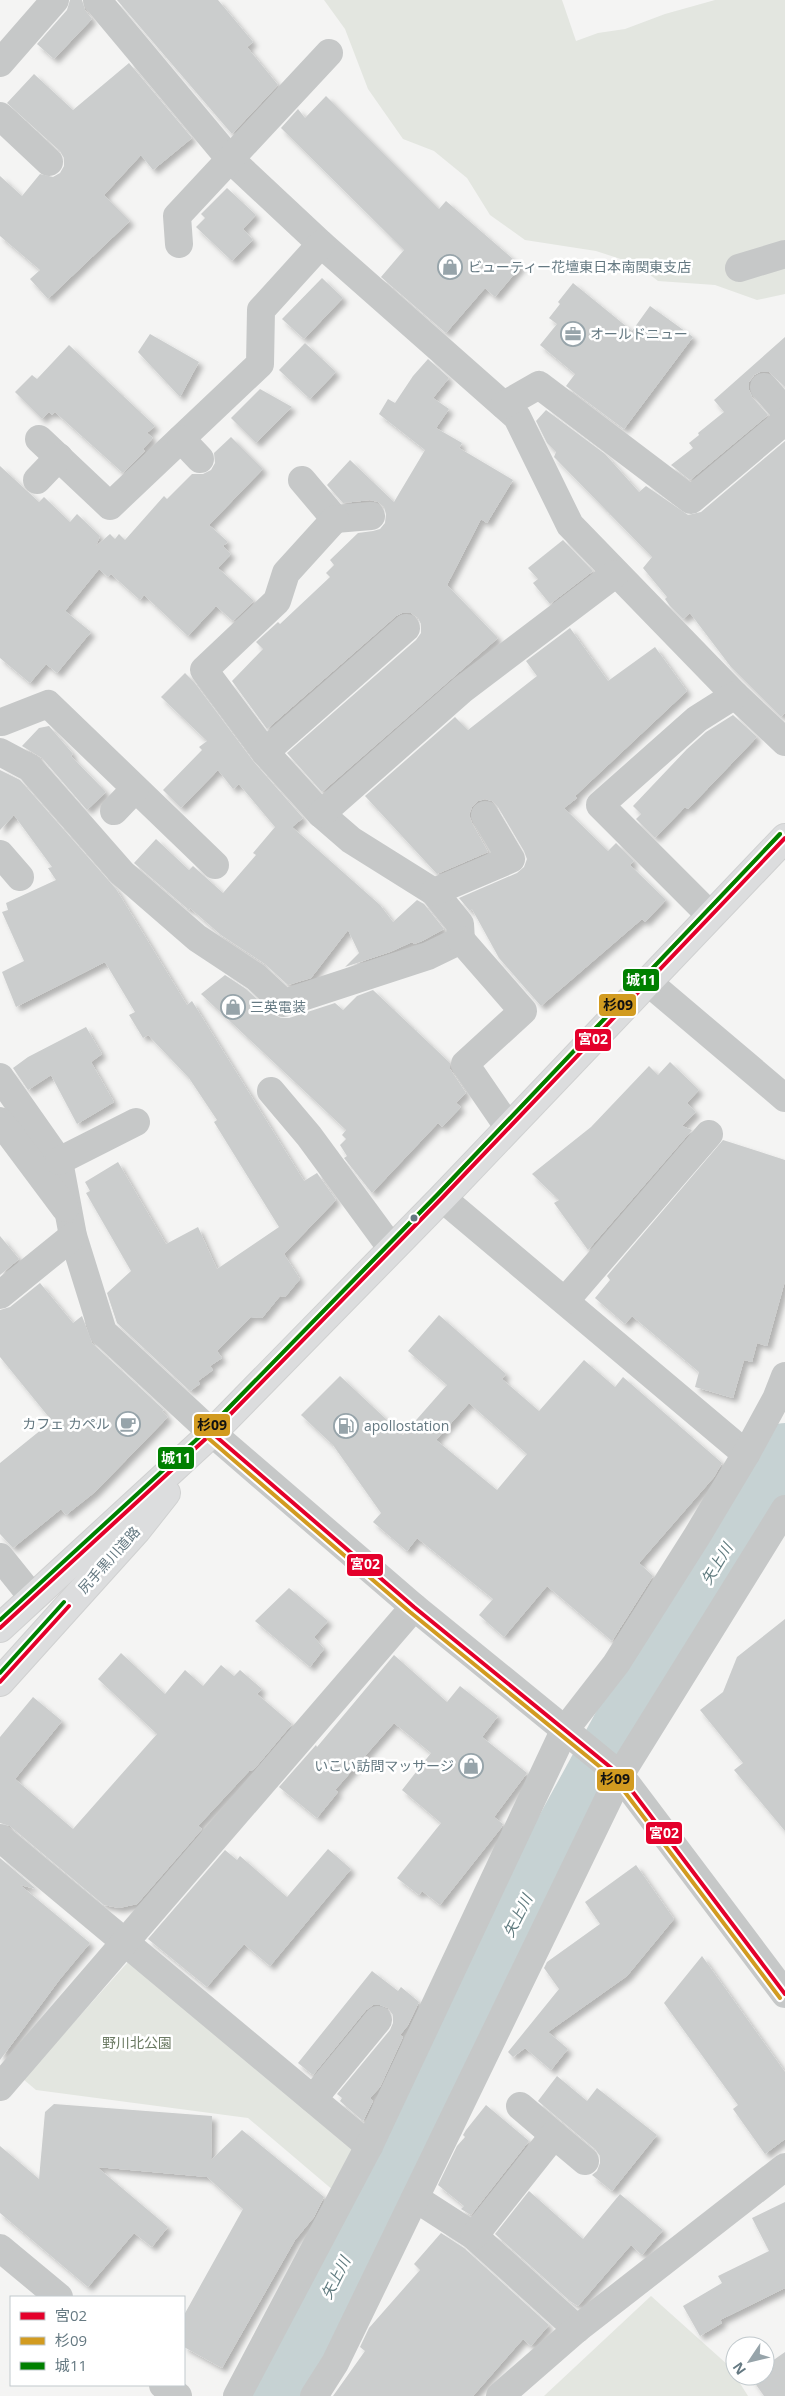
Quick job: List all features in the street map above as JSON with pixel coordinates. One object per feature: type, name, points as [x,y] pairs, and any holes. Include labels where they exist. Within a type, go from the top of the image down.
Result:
[{"type":"main road","name":"尻手黒川道路","points":[[0,1628],[212,1433],[442,1198],[785,838]]},
{"type":"main road","name":"尻手黒川道路","points":[[0,1682],[136,1531],[212,1433]]},
{"type":"street","points":[[0,63],[55,0]]},
{"type":"street","points":[[97,0],[229,158],[322,244],[518,417],[570,525],[735,695],[785,742]]},
{"type":"street","points":[[179,244],[177,216],[229,158],[329,53]]},
{"type":"street","points":[[0,116],[49,162]]},
{"type":"street","points":[[39,439],[110,506],[260,364],[261,310],[322,244]]},
{"type":"street","points":[[739,268],[785,254]]},
{"type":"street","points":[[504,405],[540,385],[691,500],[785,421]]},
{"type":"street","points":[[764,387],[785,410]]},
{"type":"street","points":[[182,439],[200,459]]},
{"type":"street","points":[[37,480],[59,457]]},
{"type":"street","points":[[302,480],[335,519]]},
{"type":"street","points":[[371,516],[335,519],[286,573],[277,601],[204,670],[265,752],[321,814],[351,840],[434,892],[460,924],[461,940],[523,1011],[466,1064],[509,1128]]},
{"type":"street","points":[[321,814],[462,689],[616,574]]},
{"type":"street","points":[[265,752],[406,628]]},
{"type":"street","points":[[711,916],[600,805],[697,720],[735,695]]},
{"type":"street","points":[[0,727],[48,704],[215,865]]},
{"type":"street","points":[[0,752],[30,768],[122,874],[197,938],[256,977],[284,1003],[428,956],[461,940]]},
{"type":"street","points":[[114,811],[135,789]]},
{"type":"street","points":[[434,892],[511,859],[485,815]]},
{"type":"street","points":[[0,854],[20,877]]},
{"type":"street","points":[[648,982],[785,1098]]},
{"type":"street","points":[[0,1078],[59,1161],[71,1225],[103,1332],[212,1433],[414,1607],[564,1731],[615,1785],[785,1994]]},
{"type":"street","points":[[271,1090],[310,1136],[392,1249]]},
{"type":"street","points":[[0,1121],[71,1225]]},
{"type":"street","points":[[59,1161],[136,1122]]},
{"type":"street","points":[[565,1301],[708,1134]]},
{"type":"street","points":[[442,1198],[746,1454]]},
{"type":"street","points":[[0,1295],[71,1225]]},
{"type":"street","points":[[237,2396],[369,2146],[564,1731],[616,1664],[698,1536],[746,1454],[776,1398],[785,1376]]},
{"type":"street","points":[[314,2396],[335,2363],[615,1785],[785,1509]]},
{"type":"street","points":[[0,1557],[33,1598]]},
{"type":"street","points":[[0,2087],[414,1607]]},
{"type":"street","points":[[0,1838],[369,2146]]},
{"type":"street","points":[[313,2099],[378,2020]]},
{"type":"street","points":[[520,2106],[585,2161]]},
{"type":"street","points":[[474,2236],[554,2135]]},
{"type":"street","points":[[500,2396],[706,2215],[757,2181],[785,2167]]},
{"type":"street","points":[[415,2198],[474,2236],[577,2329]]},
{"type":"street","points":[[0,2248],[58,2296]]},
{"type":"green space","points":[[324,0],[562,0],[576,41],[598,33],[625,29],[665,14],[715,0],[785,0],[785,294],[757,300],[715,285],[658,281],[636,264],[596,251],[525,240],[490,215],[467,178],[434,151],[403,139],[368,89],[345,29]]},
{"type":"green space","name":"野川北公園","points":[[129,1961],[357,2148],[334,2191],[248,2118],[36,2090],[23,2079]]},
{"type":"green space","points":[[651,2296],[725,2362],[725,2386],[742,2386],[748,2396],[544,2396]]},
{"type":"building","points":[[70,0],[82,0],[85,10],[92,19],[54,59],[37,44],[67,10]]},
{"type":"building","points":[[117,0],[218,0],[253,42],[247,47],[278,85],[232,134]]},
{"type":"building","points":[[129,63],[192,138],[153,170],[141,155],[104,195],[130,221],[48,299],[30,279],[40,270],[0,236],[0,176],[22,196],[40,174],[53,177],[60,173],[64,166],[64,158],[60,151],[7,103],[34,74],[73,110]]},
{"type":"building","points":[[326,96],[439,209],[446,201],[521,266],[495,297],[485,288],[446,333],[381,277],[404,250],[281,128],[298,109],[305,118]]},
{"type":"building","points":[[227,188],[256,215],[243,229],[253,240],[232,261],[196,227],[205,218],[201,214]]},
{"type":"building","points":[[322,278],[343,298],[304,339],[282,319]]},
{"type":"building","points":[[573,283],[632,331],[650,306],[693,337],[624,429],[566,386],[575,374],[540,345],[557,324],[549,318],[560,304],[558,302]]},
{"type":"building","points":[[150,334],[199,362],[180,397],[138,352]]},
{"type":"building","points":[[785,337],[785,387],[769,372],[760,372],[754,375],[749,382],[749,390],[752,397],[768,415],[690,480],[671,465],[693,448],[689,443],[699,435],[698,433],[724,412],[714,400]]},
{"type":"building","points":[[305,343],[336,372],[310,399],[279,370]]},
{"type":"building","points":[[69,345],[155,426],[147,433],[153,438],[143,449],[145,451],[123,473],[55,412],[52,415],[49,412],[42,419],[15,392],[32,375],[37,379]]},
{"type":"building","points":[[428,359],[449,378],[433,398],[449,409],[436,428],[462,443],[459,448],[513,480],[487,523],[481,519],[447,585],[498,638],[322,792],[287,753],[416,640],[421,633],[421,624],[418,618],[411,613],[402,613],[396,616],[267,729],[232,681],[263,649],[256,642],[278,622],[280,624],[330,577],[326,573],[334,565],[330,560],[358,533],[380,529],[385,523],[386,514],[384,507],[378,502],[370,500],[343,503],[327,485],[350,460],[394,502],[425,450],[379,414],[388,399],[395,403],[413,376]]},
{"type":"building","points":[[260,389],[292,407],[256,443],[231,418]]},
{"type":"building","points":[[546,410],[605,454],[639,492],[646,486],[688,515],[701,512],[785,441],[785,713],[781,717],[731,667],[690,613],[683,619],[670,606],[665,599],[667,597],[643,568],[652,557],[554,457],[556,452],[547,443],[536,421]]},
{"type":"building","points":[[231,437],[263,469],[209,525],[228,542],[223,546],[231,554],[218,568],[254,601],[233,621],[216,606],[188,636],[144,595],[140,600],[111,574],[108,577],[99,569],[65,611],[91,632],[57,673],[46,664],[30,683],[0,658],[0,466],[39,502],[44,497],[70,522],[77,514],[100,536],[96,546],[110,534],[115,539],[119,534],[125,540],[164,496],[167,499],[192,474],[203,474],[211,470],[215,463],[214,453]]},
{"type":"building","points":[[563,540],[593,571],[550,604],[533,583],[538,579],[528,568]]},
{"type":"building","points":[[570,628],[608,681],[655,647],[687,691],[575,796],[577,798],[564,808],[608,851],[616,843],[634,861],[630,865],[666,900],[645,922],[642,919],[541,1006],[499,958],[472,909],[470,911],[459,898],[517,873],[524,867],[527,859],[524,851],[498,807],[492,801],[485,799],[478,801],[472,807],[469,815],[488,852],[437,874],[365,796],[455,717],[468,730],[537,676],[526,661]]},
{"type":"building","points":[[185,673],[194,682],[253,761],[303,818],[292,827],[380,905],[393,922],[417,900],[424,904],[444,929],[422,941],[414,944],[412,942],[390,952],[345,967],[359,953],[348,930],[311,978],[288,985],[265,964],[221,935],[190,908],[189,910],[134,863],[156,839],[189,870],[193,866],[223,893],[256,855],[253,853],[275,827],[239,784],[233,789],[218,770],[181,808],[163,790],[202,750],[199,747],[207,741],[161,697]]},
{"type":"building","points":[[733,715],[757,737],[688,809],[685,807],[655,838],[636,819],[641,814],[633,806],[687,749],[706,732]]},
{"type":"building","points":[[49,726],[73,754],[71,756],[106,792],[87,810],[42,758],[22,746],[39,728]]},
{"type":"building","points":[[0,770],[20,780],[116,889],[187,1005],[192,1001],[304,1181],[317,1173],[336,1200],[284,1254],[300,1279],[285,1297],[280,1296],[262,1318],[251,1317],[217,1351],[222,1358],[210,1366],[213,1370],[198,1381],[200,1384],[190,1391],[117,1323],[107,1293],[131,1271],[86,1193],[90,1191],[85,1182],[118,1162],[166,1244],[198,1227],[217,1269],[279,1227],[214,1122],[217,1120],[189,1078],[148,1035],[143,1038],[129,1015],[135,1012],[105,962],[16,1007],[2,972],[24,961],[2,912],[8,910],[6,903],[56,880],[48,868],[52,867],[14,815],[0,830]]},
{"type":"building","points":[[225,975],[246,989],[273,1014],[281,1018],[289,1018],[335,1003],[343,1010],[357,996],[373,990],[450,1063],[450,1069],[466,1093],[456,1103],[461,1107],[442,1127],[438,1123],[372,1193],[344,1158],[347,1156],[340,1145],[346,1139],[342,1135],[346,1130],[201,994]]},
{"type":"building","points":[[86,1027],[102,1054],[91,1062],[114,1102],[77,1124],[51,1075],[28,1090],[13,1068],[28,1057]]},
{"type":"building","points":[[670,1062],[699,1090],[687,1103],[696,1112],[682,1126],[692,1130],[588,1250],[554,1203],[559,1200],[532,1174],[591,1127],[649,1066],[658,1075]]},
{"type":"building","points":[[723,1140],[785,1160],[785,1281],[767,1346],[757,1343],[752,1362],[744,1360],[733,1398],[695,1387],[699,1372],[632,1316],[625,1324],[595,1298],[610,1280],[607,1276]]},
{"type":"building","points":[[0,1236],[19,1259],[0,1275]]},
{"type":"building","points":[[40,1283],[73,1323],[82,1316],[92,1343],[164,1410],[162,1411],[168,1417],[95,1492],[66,1515],[61,1509],[13,1548],[0,1534],[0,1463],[52,1421],[0,1357],[0,1310],[10,1307]]},
{"type":"building","points":[[439,1315],[506,1374],[502,1379],[539,1411],[584,1360],[615,1387],[623,1377],[722,1463],[714,1477],[639,1563],[653,1576],[612,1641],[547,1586],[504,1637],[479,1615],[493,1599],[417,1538],[407,1551],[373,1522],[381,1513],[333,1445],[301,1415],[340,1376],[403,1435],[447,1385],[408,1351]],"holes":[[[469,1403],[527,1454],[497,1490],[436,1440]]]},
{"type":"building","points":[[289,1588],[328,1621],[314,1637],[324,1649],[310,1667],[255,1621]]},
{"type":"building","points":[[785,1619],[785,1831],[734,1770],[743,1763],[700,1710],[723,1692],[737,1657]]},
{"type":"building","points":[[121,1653],[165,1694],[185,1670],[203,1686],[221,1665],[234,1676],[240,1670],[262,1689],[257,1694],[292,1724],[255,1768],[250,1770],[198,1826],[202,1829],[137,1904],[119,1908],[104,1905],[10,1826],[0,1823],[0,1737],[33,1697],[62,1721],[15,1779],[73,1829],[157,1734],[98,1679]]},
{"type":"building","points":[[394,1655],[447,1702],[460,1686],[498,1716],[482,1737],[527,1773],[494,1817],[503,1824],[501,1828],[440,1905],[422,1891],[419,1895],[397,1878],[441,1823],[402,1790],[431,1753],[394,1723],[335,1790],[338,1792],[317,1818],[279,1787],[316,1745],[317,1747]]},
{"type":"building","points":[[328,1849],[351,1869],[270,1966],[244,1944],[207,1987],[148,1939],[225,1850],[237,1860],[240,1856],[287,1897]]},
{"type":"building","points":[[0,1858],[36,1889],[20,1885],[90,1943],[60,1979],[0,2060]]},
{"type":"building","points":[[636,1865],[674,1919],[627,1976],[548,2032],[568,2049],[551,2070],[525,2048],[513,2057],[508,2052],[559,1989],[544,1968],[547,1962],[600,1924],[585,1902]]},
{"type":"building","points":[[702,1956],[785,2072],[785,2139],[765,2154],[733,2109],[738,2105],[664,2003]]},
{"type":"building","points":[[372,1971],[398,1991],[401,1987],[419,2002],[408,2025],[400,2035],[403,2037],[380,2087],[370,2098],[373,2101],[363,2121],[340,2101],[342,2098],[337,2094],[390,2030],[393,2023],[393,2015],[388,2008],[373,2005],[366,2010],[313,2075],[298,2063]]},
{"type":"building","points":[[557,2076],[587,2101],[597,2088],[657,2135],[612,2191],[592,2175],[597,2171],[600,2163],[600,2156],[595,2149],[538,2101]]},
{"type":"building","points":[[54,2104],[212,2116],[211,2160],[242,2130],[324,2197],[314,2217],[295,2240],[222,2368],[185,2348],[185,2313],[243,2209],[207,2177],[97,2167],[168,2227],[152,2247],[134,2233],[88,2287],[0,2213],[0,2146],[39,2179],[45,2112]]},
{"type":"building","points":[[486,2105],[529,2141],[471,2215],[461,2209],[464,2206],[438,2185],[457,2146],[465,2137],[463,2135],[466,2130]]},
{"type":"building","points":[[529,2191],[583,2239],[620,2194],[663,2230],[642,2255],[631,2245],[578,2306],[495,2234]]},
{"type":"building","points":[[785,2202],[785,2288],[720,2320],[722,2323],[700,2336],[683,2306],[722,2283],[718,2276],[769,2251],[752,2218]]},
{"type":"building","points":[[441,2233],[464,2248],[549,2325],[531,2346],[523,2339],[473,2396],[333,2396],[365,2351],[360,2347],[369,2328],[420,2270],[414,2264]]},
{"type":"building","points":[[785,2352],[785,2396],[764,2396],[757,2386],[775,2386],[775,2359]]},
{"type":"waterway","name":"矢上川","points":[[276,2396],[549,1856],[623,1721],[785,1451]]},
{"type":"transit line","name":"杉09","points":[[780,834],[438,1194],[206,1433],[208,1438],[410,1612],[615,1779],[780,1998]]},
{"type":"transit line","name":"城11","points":[[0,1620],[208,1429],[438,1194],[780,834]]},
{"type":"transit line","name":"宮02","points":[[0,1628],[212,1433],[442,1198],[785,838]]},
{"type":"transit line","name":"宮02","points":[[212,1433],[414,1607],[620,1775],[785,1994]]},
{"type":"transit line","name":"城11","points":[[0,1673],[64,1602]]},
{"type":"transit line","name":"宮02","points":[[0,1682],[69,1606]]},
{"type":"place","name":"ビューティー花壇東日本南関東支店","points":[[450,267]]},
{"type":"place","name":"オールドニュー","points":[[573,334]]},
{"type":"place","name":"三英電装","points":[[233,1007]]},
{"type":"place","name":"カフェ カペル","points":[[128,1424]]},
{"type":"place","name":"apollostation","points":[[346,1426]]},
{"type":"place","name":"いこい訪問マッサージ","points":[[471,1766]]}]
